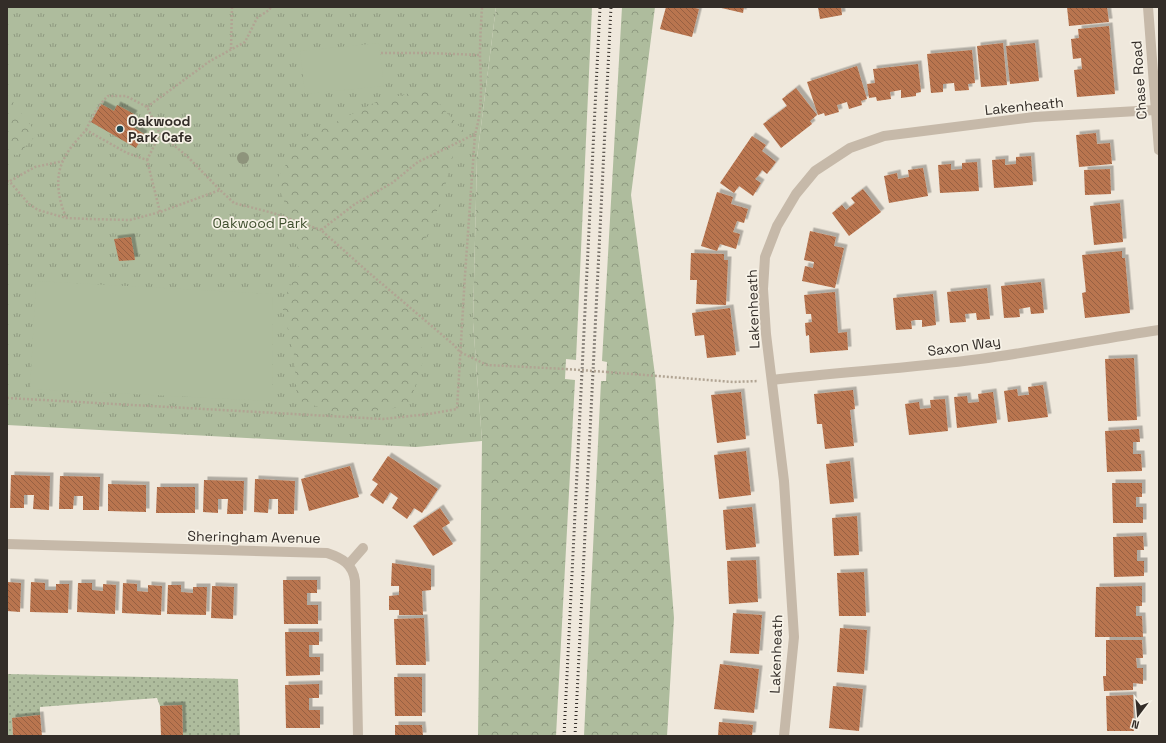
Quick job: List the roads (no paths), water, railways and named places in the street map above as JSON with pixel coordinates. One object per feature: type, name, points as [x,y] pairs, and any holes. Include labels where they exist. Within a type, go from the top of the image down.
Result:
[{"type":"street","name":"Chase Road","points":[[1148,7],[1156,80],[1155,110],[1159,150]]},
{"type":"street","name":"Lakenheath","points":[[784,736],[794,637],[784,481],[766,334],[764,289],[766,257],[777,226],[796,194],[815,171],[850,148],[884,136],[1034,118],[1155,110]]},
{"type":"street","name":"Saxon Way","points":[[772,380],[982,359],[1159,330]]},
{"type":"street","name":"Sheringham Avenue","points":[[7,544],[327,553],[337,556],[349,564]]},
{"type":"street","points":[[358,736],[355,581],[354,574],[349,564],[363,548]]},
{"type":"railway","points":[[564,736],[600,7]]},
{"type":"railway","points":[[575,736],[611,7]]},
{"type":"place","name":"Oakwood Park Cafe","points":[[120,129]]},
{"type":"park label","name":"Oakwood Park","points":[[260,223]]}]
